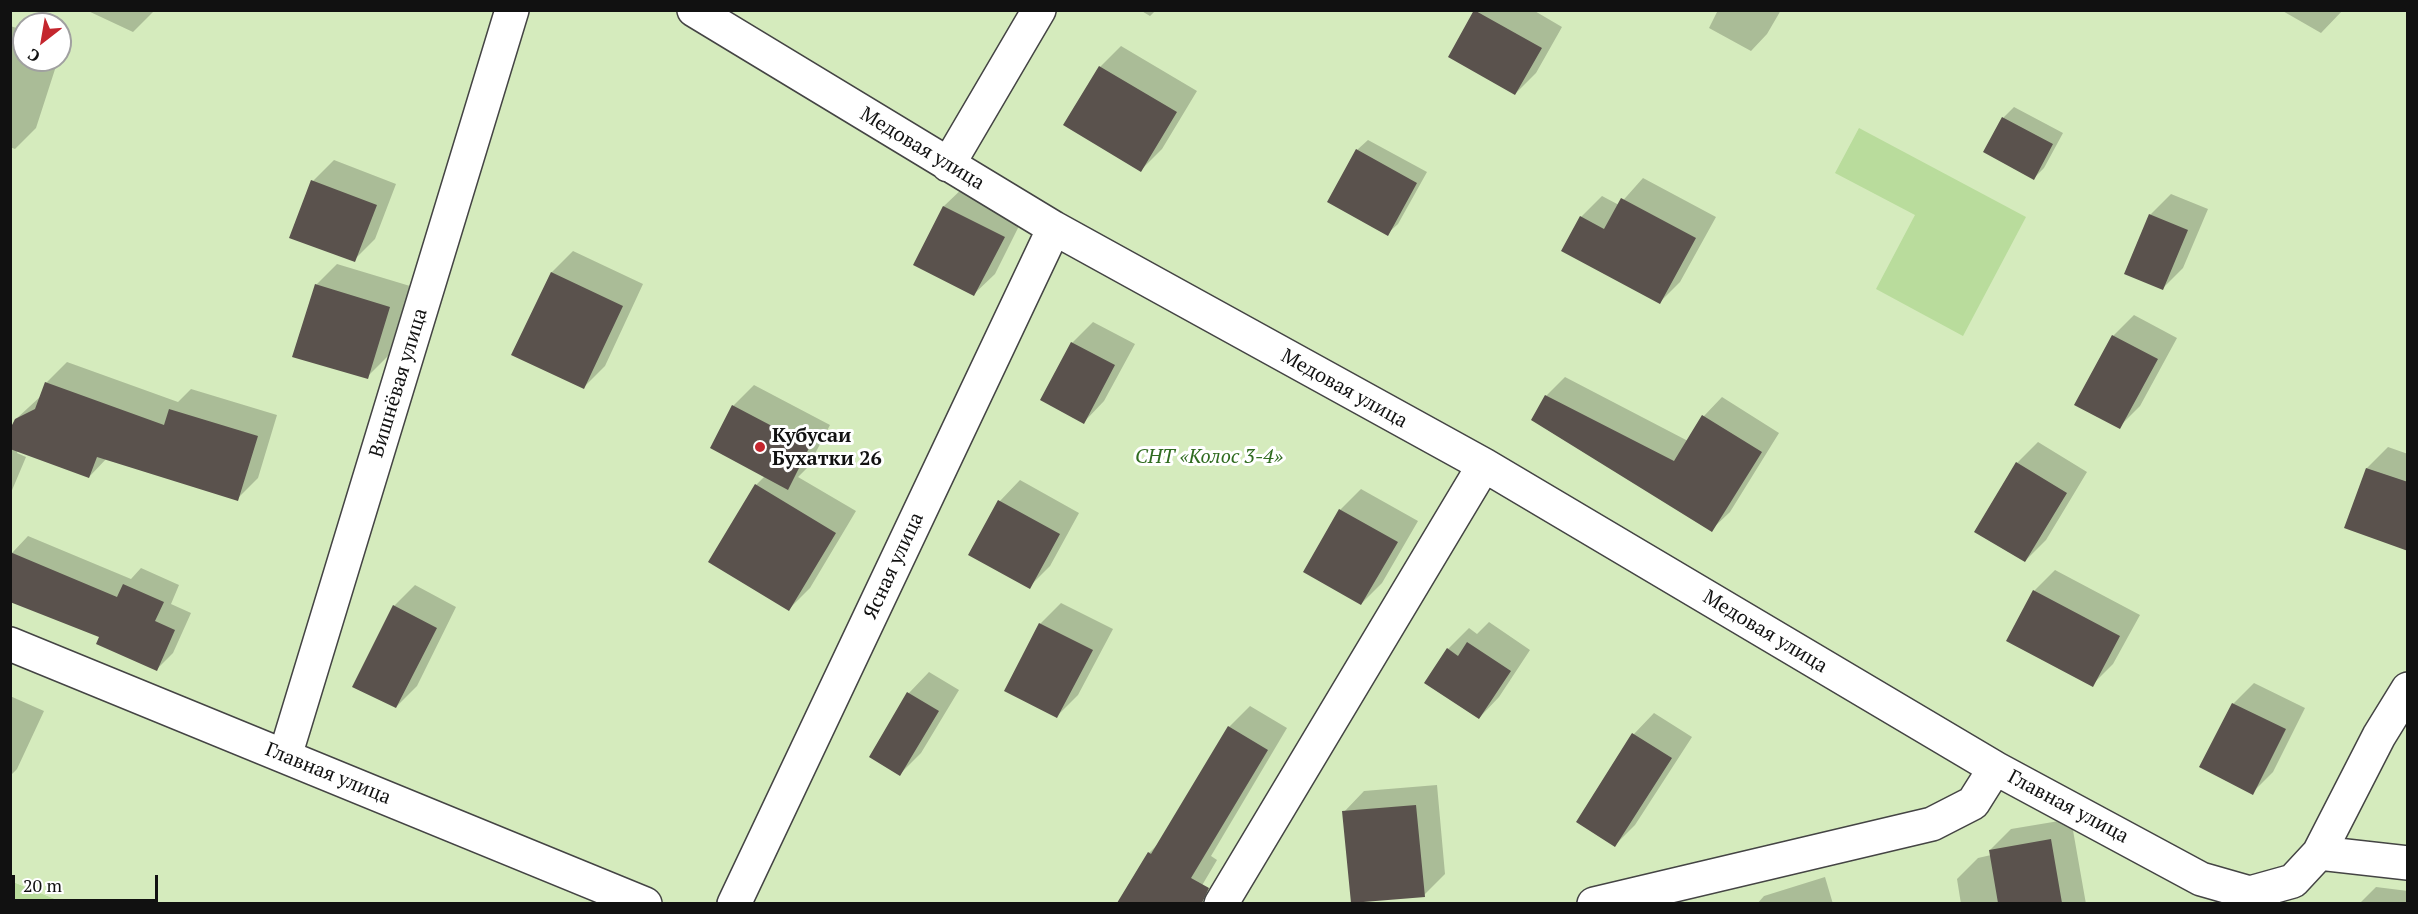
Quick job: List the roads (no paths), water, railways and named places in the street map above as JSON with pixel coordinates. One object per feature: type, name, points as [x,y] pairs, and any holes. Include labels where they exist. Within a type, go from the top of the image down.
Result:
[{"type":"street","name":"Вишнёвая улица","points":[[285,756],[512,10]]},
{"type":"street","name":"Медовая улица","points":[[694,10],[1054,228],[1484,465],[1995,768]]},
{"type":"street","points":[[948,165],[1039,10]]},
{"type":"street","name":"Ясная улица","points":[[734,903],[1054,228]]},
{"type":"street","points":[[1221,903],[1484,465]]},
{"type":"street","name":"Главная улица","points":[[10,644],[645,903]]},
{"type":"street","name":"Главная улица","points":[[1594,903],[1932,824],[1973,803],[1995,768],[2201,879],[2250,893],[2293,881],[2319,853],[2379,736],[2408,689]]},
{"type":"street","points":[[2319,853],[2408,863]]},
{"type":"place","name":"Кубусаи Бухатки 26","points":[[760,447]]},
{"type":"park label","name":"СНТ «Колос 3-4»","points":[[1209,457]]}]
